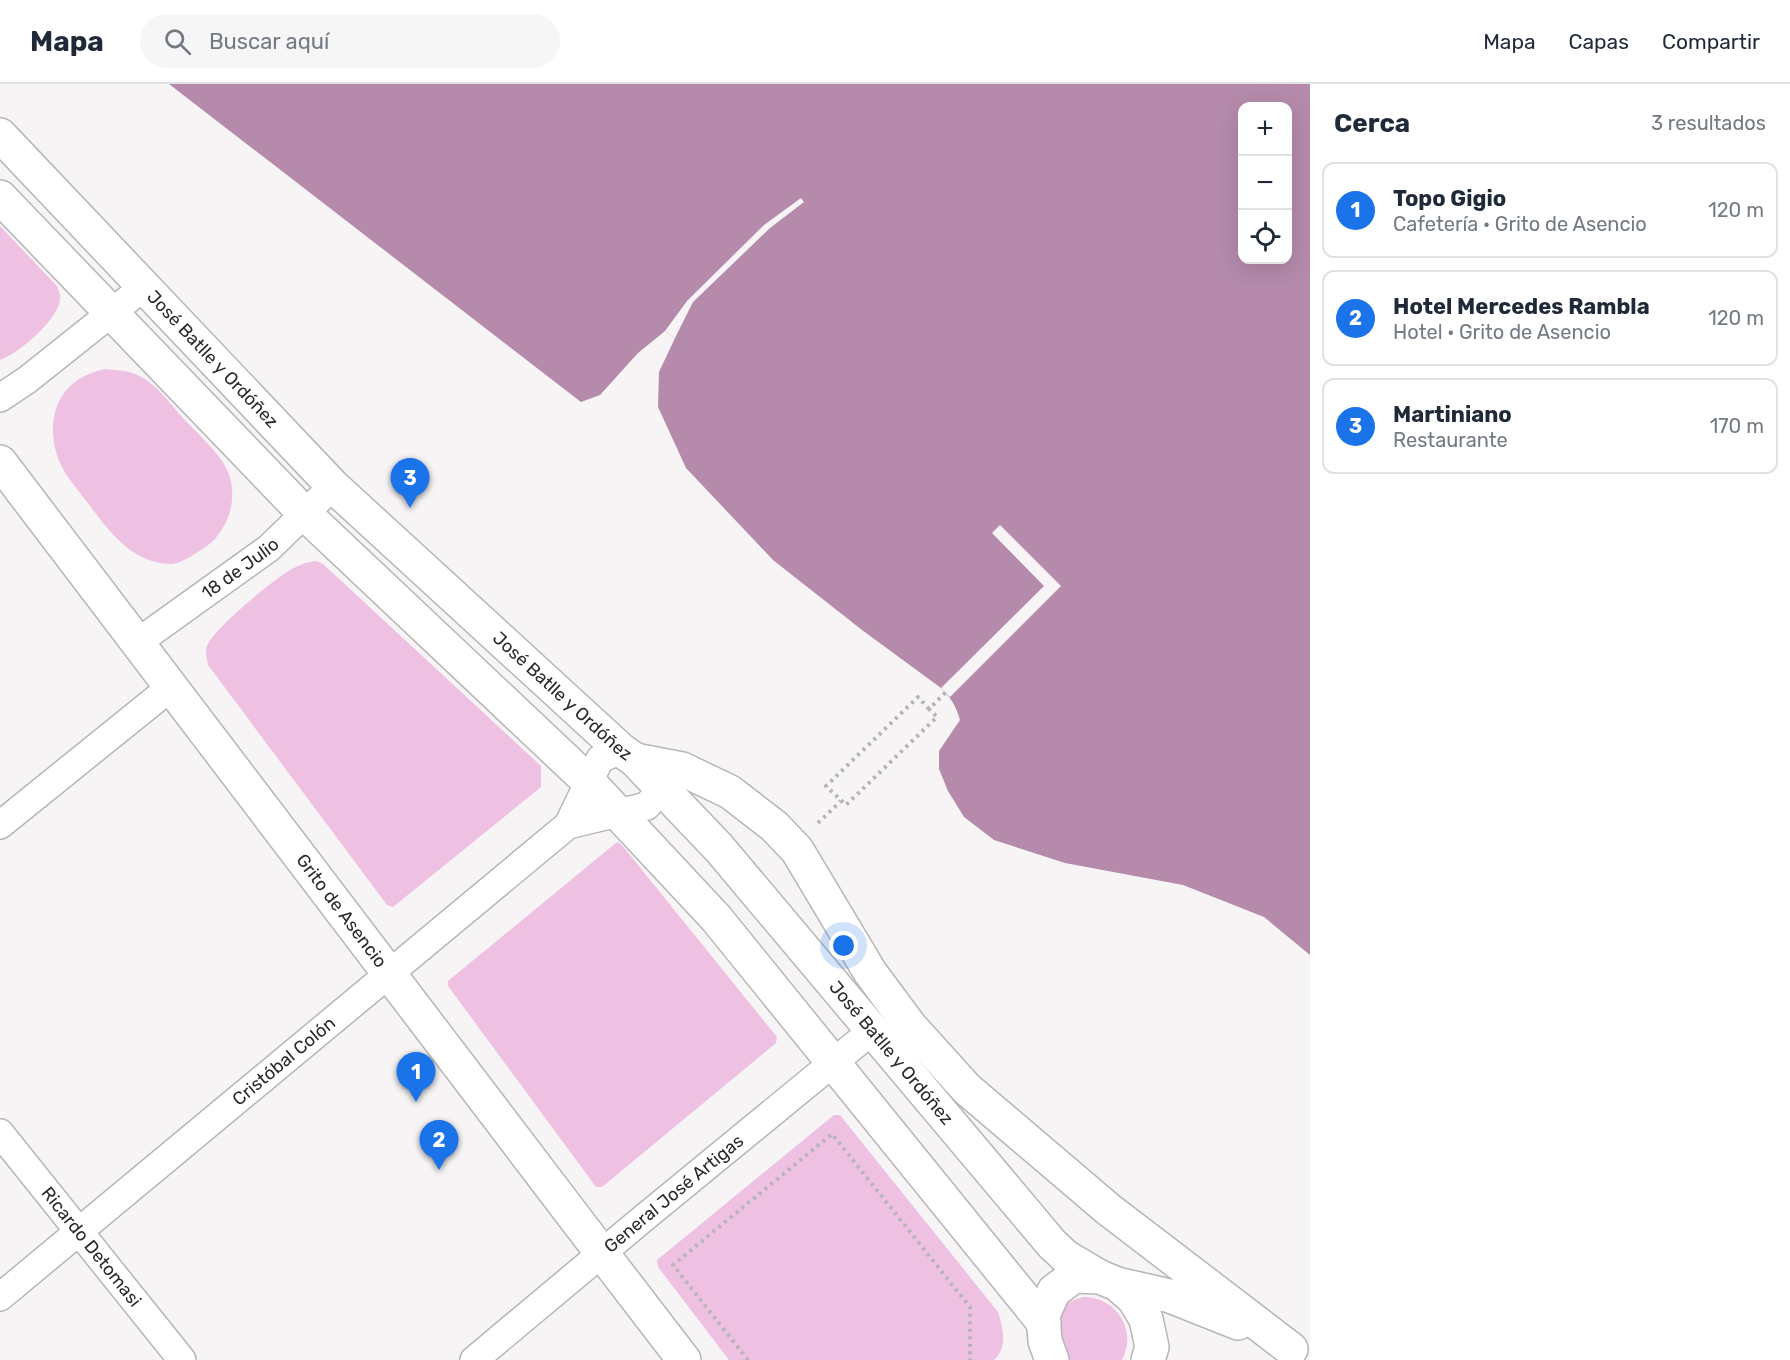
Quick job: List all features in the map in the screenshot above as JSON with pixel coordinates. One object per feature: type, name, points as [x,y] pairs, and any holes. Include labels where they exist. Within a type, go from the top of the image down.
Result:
[{"type":"street","name":"José Batlle y Ordóñez","points":[[0,135],[333,486],[628,755],[719,848],[1052,1244],[1066,1257],[1109,1280]]},
{"type":"street","points":[[0,196],[305,513],[588,781],[716,918],[1044,1323]]},
{"type":"street","points":[[0,398],[27,380],[145,286]]},
{"type":"street","name":"Grito de Asencio","points":[[0,462],[684,1360]]},
{"type":"street","name":"18 de Julio","points":[[138,642],[269,548],[333,486]]},
{"type":"street","points":[[0,825],[171,687]]},
{"type":"street","points":[[568,825],[600,759],[628,755],[682,769],[730,792],[774,826],[797,850],[870,972],[910,1026],[967,1089],[1108,1209],[1298,1355]]},
{"type":"street","points":[[568,825],[647,806],[655,796],[657,785]]},
{"type":"street","name":"Cristóbal Colón","points":[[0,1297],[568,825]]},
{"type":"street","name":"General José Artigas","points":[[474,1360],[873,1030]]},
{"type":"street","name":"Ricardo Detomasi","points":[[0,1132],[182,1360]]},
{"type":"street","points":[[1052,1360],[1045,1341],[1043,1315],[1054,1291],[1074,1276],[1109,1280],[1170,1296],[1225,1317],[1298,1355]]},
{"type":"street","points":[[1109,1280],[1134,1299],[1146,1319],[1152,1347],[1148,1360]]},
{"type":"path","points":[[929,708],[946,693]]},
{"type":"path","points":[[918,696],[929,708],[937,717],[846,806],[826,786],[918,696]]},
{"type":"path","points":[[818,823],[841,801]]},
{"type":"path","points":[[748,1360],[673,1265],[832,1134],[970,1307],[970,1360]]},
{"type":"shaded area","points":[[169,84],[1310,84],[1310,955],[1264,917],[1183,885],[1065,863],[994,840],[964,817],[948,791],[939,769],[939,751],[960,720],[948,695],[773,560],[686,468],[658,407],[659,372],[675,338],[665,331],[638,353],[600,395],[581,402]]},
{"type":"shaded area","points":[[0,226],[57,286],[60,295],[55,313],[38,333],[18,350],[0,360]]},
{"type":"shaded area","points":[[104,369],[131,373],[142,377],[155,387],[213,449],[222,461],[231,481],[230,512],[221,531],[211,543],[181,562],[171,564],[157,562],[144,558],[122,544],[71,481],[58,458],[53,423],[60,400],[66,390],[78,380]]},
{"type":"shaded area","points":[[316,561],[323,564],[541,766],[541,787],[393,907],[387,905],[208,665],[207,646],[232,617],[282,575],[300,565]]},
{"type":"shaded area","points":[[617,842],[621,844],[777,1037],[776,1043],[602,1187],[596,1187],[448,986],[448,981]]},
{"type":"shaded area","points":[[834,1115],[840,1115],[998,1312],[1003,1331],[1003,1343],[994,1360],[729,1360],[658,1267],[657,1260]]},
{"type":"shaded area","points":[[1083,1297],[1105,1302],[1121,1317],[1127,1338],[1122,1360],[1070,1360],[1066,1356],[1058,1328],[1059,1313],[1063,1307]]},
{"type":"pier","points":[[801,198],[804,202],[770,228],[693,302],[675,338],[665,331],[687,301],[764,225]]},
{"type":"pier","points":[[1000,525],[1061,586],[950,697],[941,688],[1044,586],[992,533]]},
{"type":"place","name":"Martiniano","points":[[410,508]]},
{"type":"place","name":"Topo Gigio","points":[[416,1102]]},
{"type":"place","name":"Hotel Mercedes Rambla","points":[[439,1170]]}]
